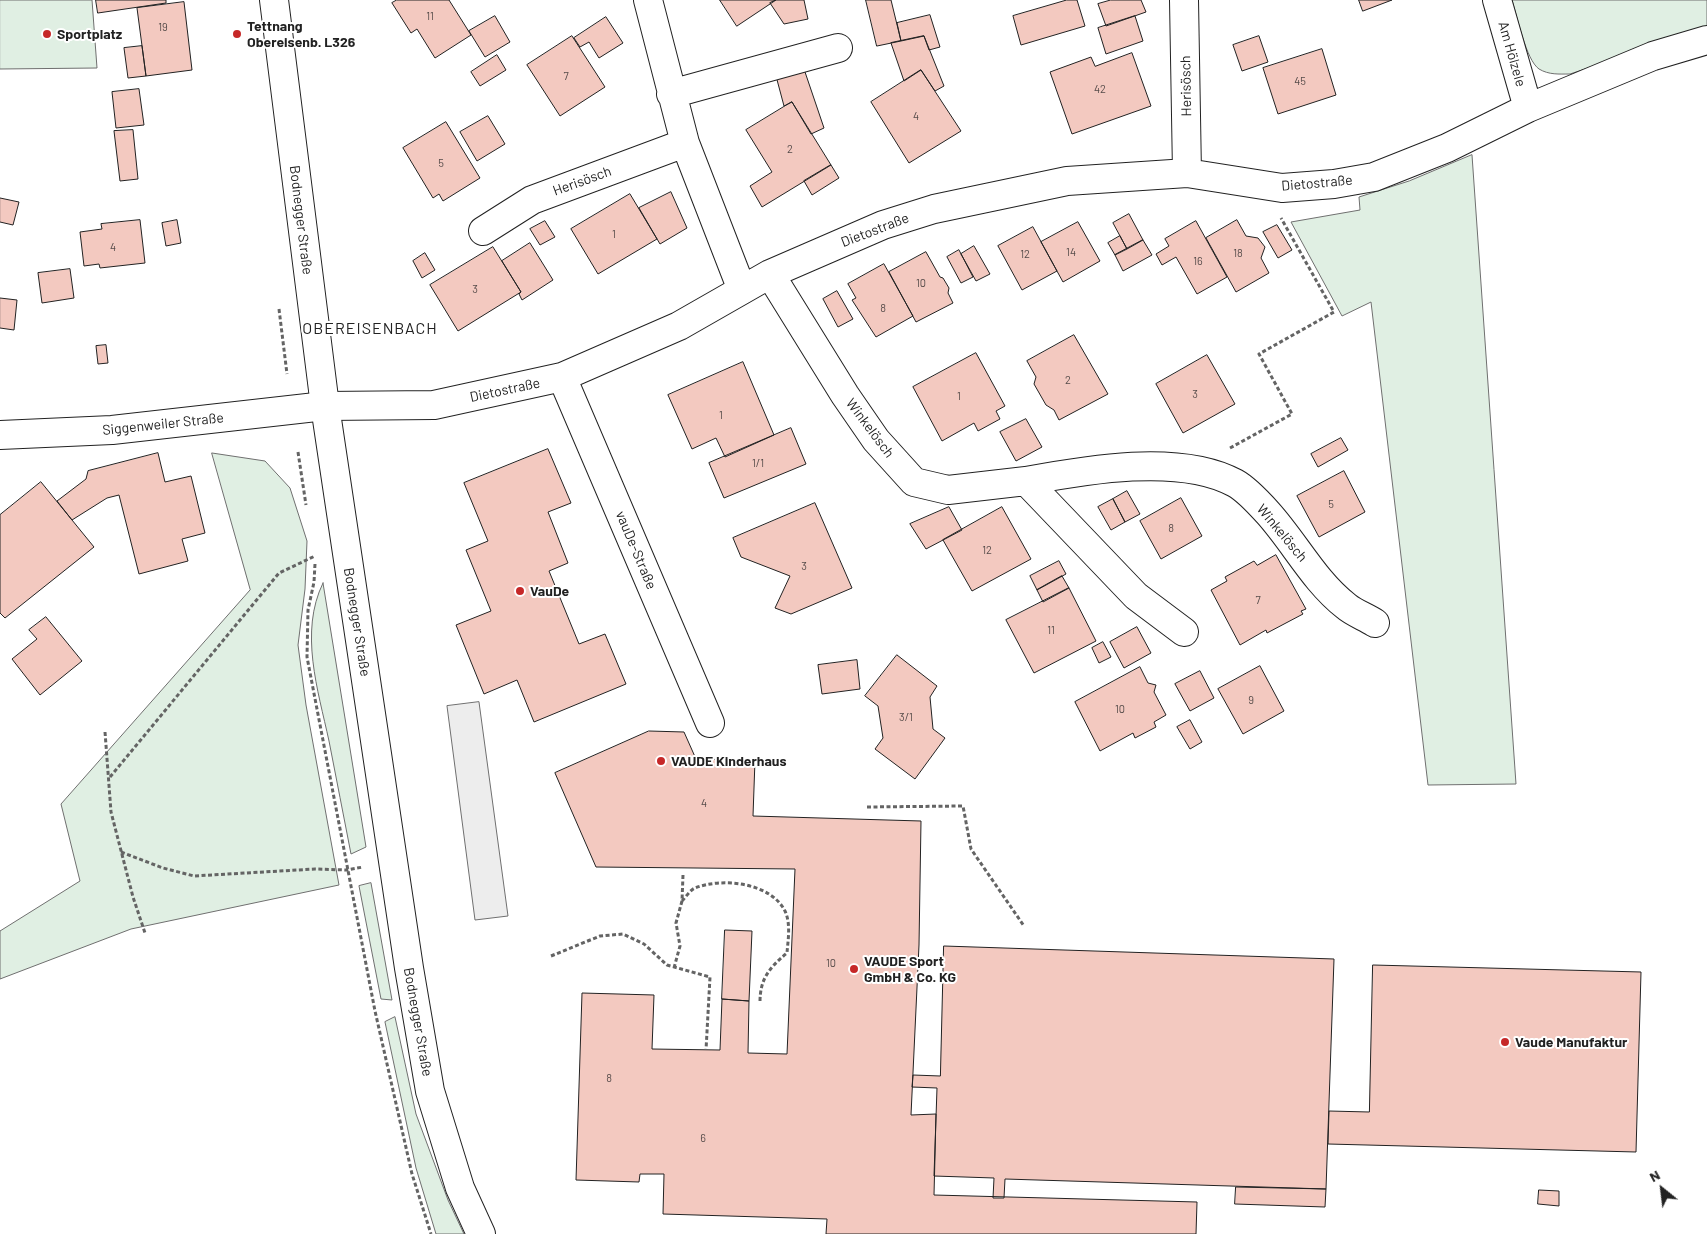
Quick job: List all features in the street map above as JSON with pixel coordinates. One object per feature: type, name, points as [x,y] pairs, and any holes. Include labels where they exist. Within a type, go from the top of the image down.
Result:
[{"type":"street","name":"Bodnegger Straße","points":[[274,0],[325,406],[393,862],[430,1091],[460,1188],[481,1234]]},
{"type":"street","points":[[648,0],[685,143],[742,290]]},
{"type":"street","name":"Herisösch","points":[[1184,0],[1187,173]]},
{"type":"street","name":"Am Hölzele","points":[[1497,0],[1528,108]]},
{"type":"street","name":"Dietostraße","points":[[325,406],[434,405],[562,377],[680,326],[770,274],[884,224],[934,209],[1067,181],[1187,173],[1282,188],[1334,184],[1374,177],[1447,148],[1528,108],[1654,56],[1707,40]]},
{"type":"street","points":[[671,94],[838,48]]},
{"type":"street","name":"Herisösch","points":[[483,230],[532,200],[685,143]]},
{"type":"street","name":"Winkelösch","points":[[770,274],[865,425],[914,482],[948,490],[1075,472],[1126,467],[1192,469],[1209,472],[1236,483],[1268,513],[1317,576],[1346,606],[1375,623]]},
{"type":"street","name":"vauDe-Straße","points":[[562,377],[710,722]]},
{"type":"street","name":"Siggenweiler Straße","points":[[0,435],[112,430],[325,406]]},
{"type":"street","points":[[1026,480],[1136,596],[1184,632]]},
{"type":"path","points":[[1192,469],[1292,414],[1259,354],[1334,312],[1279,215],[1282,188]]},
{"type":"path","points":[[110,777],[279,574],[316,556],[347,555]]},
{"type":"path","points":[[316,556],[314,582],[306,625],[307,657],[375,1011],[412,1174],[431,1234]]},
{"type":"path","points":[[105,732],[110,777],[111,812],[145,933]]},
{"type":"path","points":[[867,806],[962,806],[971,849],[1024,926]]},
{"type":"path","points":[[121,852],[163,868],[194,876],[315,869],[347,870],[393,862]]},
{"type":"path","points":[[674,968],[680,946],[676,923],[682,901],[682,876]]},
{"type":"path","points":[[682,901],[693,888],[713,884],[741,885],[766,891],[778,900],[786,913],[789,928],[787,953],[772,965],[764,976],[760,990],[760,1002]]},
{"type":"path","points":[[551,956],[600,936],[623,934],[644,944],[667,965],[710,977],[706,1050]]},
{"type":"green space","name":"Sportplatz","points":[[0,0],[92,0],[97,68],[0,69]]},
{"type":"green space","points":[[1512,0],[1707,0],[1707,28],[1570,74],[1550,73],[1539,69],[1530,57],[1522,37]]},
{"type":"green space","points":[[1472,155],[1516,784],[1428,785],[1371,302],[1342,316],[1291,222],[1360,210],[1359,197],[1409,181]]},
{"type":"green space","points":[[212,453],[265,461],[290,488],[307,541],[305,589],[298,645],[306,705],[339,885],[131,929],[0,979],[0,931],[80,881],[61,804],[250,590]]},
{"type":"green space","points":[[323,583],[366,847],[351,854],[313,661],[312,621]]},
{"type":"green space","points":[[371,883],[392,1000],[381,999],[359,886]]},
{"type":"green space","points":[[395,1017],[416,1114],[448,1200],[464,1234],[436,1234],[416,1168],[385,1022]]},
{"type":"shaded area","points":[[479,702],[508,916],[475,920],[447,706]]},
{"type":"building","points":[[96,0],[166,0],[166,3],[98,13]]},
{"type":"building","points":[[397,0],[449,0],[471,35],[435,58],[417,29],[411,33],[392,3]]},
{"type":"building","points":[[720,0],[776,0],[737,26]]},
{"type":"building","points":[[776,0],[804,0],[808,19],[784,24],[770,3]]},
{"type":"building","points":[[866,0],[891,0],[901,41],[877,46]]},
{"type":"building","points":[[1067,0],[1077,0],[1085,26],[1021,45],[1013,16]]},
{"type":"building","points":[[1111,0],[1141,0],[1146,12],[1106,26],[1098,4]]},
{"type":"building","points":[[1359,0],[1392,0],[1363,11]]},
{"type":"building","points":[[184,2],[192,70],[146,76],[137,8]]},
{"type":"building","points":[[930,15],[940,47],[929,50],[924,36],[901,41],[897,23]]},
{"type":"building","points":[[495,16],[510,42],[485,57],[469,31]]},
{"type":"building","points":[[1135,16],[1143,41],[1106,54],[1098,28]]},
{"type":"building","points":[[606,17],[623,43],[599,58],[589,42],[580,47],[574,38]]},
{"type":"building","points":[[572,36],[605,87],[560,116],[527,65]]},
{"type":"building","points":[[924,36],[944,86],[935,91],[921,70],[904,81],[891,43]]},
{"type":"building","points":[[1259,36],[1268,62],[1242,71],[1233,45]]},
{"type":"building","points":[[142,46],[146,76],[128,78],[124,48]]},
{"type":"building","points":[[1322,49],[1336,95],[1278,114],[1263,68]]},
{"type":"building","points":[[1132,53],[1151,106],[1072,134],[1050,72],[1091,57],[1095,66]]},
{"type":"building","points":[[497,55],[506,70],[480,86],[471,72]]},
{"type":"building","points":[[804,69],[824,128],[811,134],[792,102],[784,106],[776,76]]},
{"type":"building","points":[[921,70],[961,131],[909,163],[871,102]]},
{"type":"building","points":[[139,89],[144,125],[116,128],[112,92]]},
{"type":"building","points":[[792,102],[831,165],[762,207],[750,186],[772,172],[746,130]]},
{"type":"building","points":[[488,116],[505,144],[477,161],[460,132]]},
{"type":"building","points":[[446,122],[480,178],[443,201],[439,194],[433,198],[403,148]]},
{"type":"building","points":[[133,130],[138,179],[120,181],[114,131]]},
{"type":"building","points":[[831,165],[839,178],[812,195],[804,181]]},
{"type":"building","points":[[671,192],[687,228],[660,244],[639,208]]},
{"type":"building","points":[[630,194],[657,239],[598,274],[571,229]]},
{"type":"building","points":[[0,198],[19,202],[13,225],[0,222]]},
{"type":"building","points":[[1129,214],[1143,240],[1127,249],[1113,223]]},
{"type":"building","points":[[140,220],[145,263],[100,268],[99,264],[84,266],[80,232],[102,229],[101,224]]},
{"type":"building","points":[[177,220],[181,243],[166,246],[162,223]]},
{"type":"building","points":[[1237,220],[1246,236],[1258,238],[1265,247],[1261,258],[1269,273],[1236,292],[1206,238]]},
{"type":"building","points":[[545,221],[555,237],[540,245],[530,229]]},
{"type":"building","points":[[1196,221],[1227,277],[1197,294],[1176,257],[1162,265],[1156,254],[1169,246],[1165,239]]},
{"type":"building","points":[[1078,222],[1100,261],[1063,282],[1041,242]]},
{"type":"building","points":[[1277,225],[1292,250],[1278,258],[1263,232]]},
{"type":"building","points":[[1033,227],[1057,271],[1022,290],[998,246]]},
{"type":"building","points":[[1120,236],[1127,249],[1115,255],[1108,243]]},
{"type":"building","points":[[1143,240],[1152,255],[1123,271],[1115,255]]},
{"type":"building","points":[[530,243],[553,280],[522,300],[519,294],[521,292],[502,261]]},
{"type":"building","points":[[974,246],[990,274],[976,281],[961,254]]},
{"type":"building","points":[[493,247],[521,292],[458,331],[430,285]]},
{"type":"building","points":[[959,250],[973,277],[961,283],[947,257]]},
{"type":"building","points":[[926,252],[940,277],[943,278],[949,288],[948,293],[953,303],[916,322],[889,272]]},
{"type":"building","points":[[425,253],[435,270],[422,278],[413,261]]},
{"type":"building","points":[[884,264],[913,316],[876,337],[852,300],[856,298],[848,284]]},
{"type":"building","points":[[70,269],[74,298],[42,303],[38,273]]},
{"type":"building","points":[[837,291],[853,319],[838,327],[823,299]]},
{"type":"building","points":[[0,298],[17,300],[14,330],[0,328]]},
{"type":"building","points":[[1074,335],[1108,394],[1059,420],[1054,410],[1046,405],[1034,384],[1036,377],[1027,361]]},
{"type":"building","points":[[106,345],[108,363],[98,364],[96,346]]},
{"type":"building","points":[[976,353],[1005,406],[996,411],[1000,419],[978,431],[974,423],[942,441],[913,387]]},
{"type":"building","points":[[1207,355],[1235,404],[1183,433],[1156,384]]},
{"type":"building","points":[[743,362],[774,435],[725,457],[716,438],[692,449],[668,395]]},
{"type":"building","points":[[1026,419],[1042,447],[1016,461],[1000,432]]},
{"type":"building","points":[[791,428],[806,464],[724,498],[709,463]]},
{"type":"building","points":[[1341,438],[1348,450],[1318,467],[1311,454]]},
{"type":"building","name":"VauDe","points":[[548,449],[571,503],[548,512],[568,563],[549,571],[579,644],[605,634],[626,684],[534,722],[517,680],[484,694],[456,625],[491,611],[466,550],[488,541],[464,483]]},
{"type":"building","points":[[158,453],[165,482],[191,476],[205,533],[182,539],[188,561],[139,574],[119,495],[107,498],[72,520],[57,501],[86,479],[88,471]]},
{"type":"building","points":[[1344,471],[1365,512],[1319,537],[1297,496]]},
{"type":"building","points":[[41,482],[94,547],[5,618],[0,613],[0,515]]},
{"type":"building","points":[[1127,491],[1140,514],[1125,522],[1113,499]]},
{"type":"building","points":[[1181,498],[1202,536],[1161,559],[1140,521]]},
{"type":"building","points":[[1113,499],[1125,522],[1111,530],[1098,507]]},
{"type":"building","points":[[815,503],[852,588],[791,614],[775,608],[790,576],[741,557],[733,538]]},
{"type":"building","points":[[949,507],[962,530],[926,549],[910,524]]},
{"type":"building","points":[[1002,507],[1031,559],[972,591],[943,540]]},
{"type":"building","points":[[1276,555],[1306,609],[1301,611],[1303,614],[1267,633],[1266,630],[1240,645],[1211,590],[1227,581],[1225,577],[1254,561],[1257,565]]},
{"type":"building","points":[[1059,561],[1066,574],[1037,590],[1030,576]]},
{"type":"building","points":[[1062,576],[1069,588],[1043,602],[1037,590]]},
{"type":"building","points":[[1069,588],[1096,641],[1034,673],[1006,620]]},
{"type":"building","points":[[46,617],[82,661],[40,695],[12,659],[37,639],[29,630]]},
{"type":"building","points":[[1137,627],[1151,653],[1124,668],[1110,642]]},
{"type":"building","points":[[1103,642],[1111,657],[1099,663],[1092,648]]},
{"type":"building","points":[[897,655],[937,686],[930,697],[933,729],[945,738],[915,779],[875,749],[883,738],[878,706],[865,696]]},
{"type":"building","points":[[857,660],[860,689],[822,694],[818,665]]},
{"type":"building","points":[[1260,666],[1284,711],[1243,734],[1218,689]]},
{"type":"building","points":[[1140,667],[1148,683],[1156,685],[1154,692],[1166,715],[1154,722],[1156,727],[1135,738],[1133,733],[1100,751],[1075,702]]},
{"type":"building","points":[[1200,671],[1214,698],[1190,711],[1175,684]]},
{"type":"building","points":[[1190,720],[1202,742],[1190,749],[1177,727]]},
{"type":"building","name":"VAUDE Sport GmbH & Co. KG","points":[[649,731],[684,732],[696,759],[755,760],[753,816],[921,821],[919,945],[911,1115],[936,1114],[934,1195],[1197,1202],[1196,1234],[826,1234],[827,1219],[663,1214],[664,1174],[640,1174],[639,1182],[576,1180],[582,993],[654,995],[652,1049],[720,1050],[722,999],[749,1001],[748,1053],[787,1054],[795,869],[596,867],[555,773]]},
{"type":"building","points":[[725,930],[752,931],[749,1001],[722,999]]},
{"type":"building","points":[[944,946],[1334,959],[1326,1189],[1005,1179],[1004,1198],[993,1198],[994,1178],[934,1176],[937,1088],[912,1087],[913,1075],[940,1076]]},
{"type":"building","name":"Vaude Manufaktur","points":[[1373,965],[1641,972],[1636,1152],[1328,1144],[1329,1111],[1369,1112]]},
{"type":"building","points":[[1236,1187],[1326,1189],[1325,1207],[1235,1204]]},
{"type":"building","points":[[1539,1190],[1559,1191],[1559,1206],[1538,1204]]},
{"type":"place","name":"Sportplatz","points":[[47,34]]},
{"type":"place","name":"Tettnang Obereisenb. L326","points":[[237,34]]},
{"type":"place","name":"VauDe","points":[[520,591]]},
{"type":"place","name":"VAUDE Kinderhaus","points":[[661,761]]},
{"type":"place","name":"VAUDE Sport GmbH & Co. KG","points":[[854,969]]},
{"type":"place","name":"Vaude Manufaktur","points":[[1505,1042]]},
{"type":"district","name":"OBEREISENBACH","points":[[370,329]]}]
